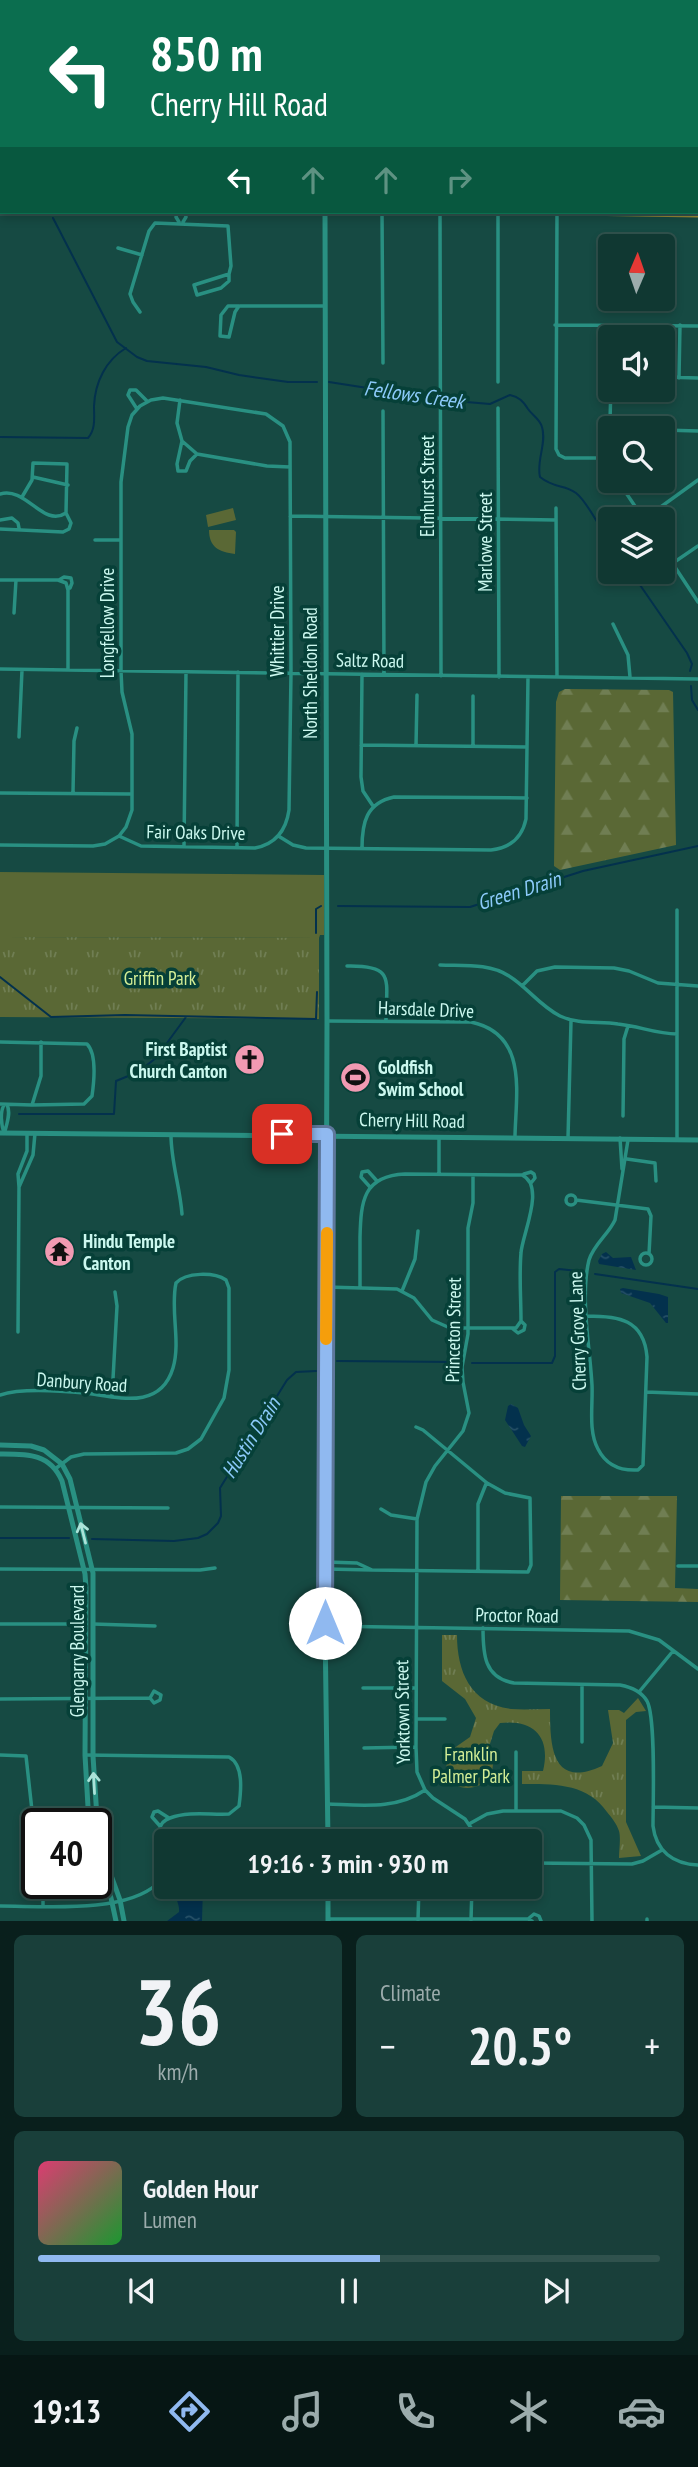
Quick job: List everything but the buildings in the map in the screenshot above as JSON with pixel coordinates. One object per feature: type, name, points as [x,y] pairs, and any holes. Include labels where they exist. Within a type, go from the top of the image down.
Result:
[{"type":"main road","points":[[628,214],[698,215]]},
{"type":"street","points":[[177,214],[181,223]]},
{"type":"street","points":[[181,223],[185,214]]},
{"type":"street","name":"North Sheldon Road","points":[[325,214],[325,1626],[328,1829]]},
{"type":"street","points":[[382,214],[383,363]]},
{"type":"street","name":"Elmhurst Street","points":[[440,214],[441,676]]},
{"type":"street","points":[[498,214],[498,382]]},
{"type":"street","points":[[557,214],[556,443],[559,455],[565,458],[598,457]]},
{"type":"street","points":[[140,312],[131,294],[154,224],[225,224],[229,227],[232,267],[229,281],[221,288],[197,295],[194,285],[229,274]]},
{"type":"street","points":[[118,248],[142,255]]},
{"type":"street","points":[[239,306],[234,312],[229,337],[220,336],[221,315],[228,306],[239,306],[325,306]]},
{"type":"street","points":[[555,325],[698,326]]},
{"type":"street","points":[[679,378],[680,325]]},
{"type":"street","points":[[675,378],[698,378]]},
{"type":"street","name":"Longfellow Drive","points":[[119,836],[130,817],[132,794],[132,734],[122,692],[121,671],[121,471],[128,427],[137,409],[128,395],[130,390],[136,390],[147,401]]},
{"type":"street","points":[[137,409],[147,401],[163,398],[180,400],[177,423],[181,441],[178,471],[186,471],[197,454]]},
{"type":"street","name":"Whittier Drive","points":[[180,400],[273,416],[289,436],[289,810],[286,825],[279,836]]},
{"type":"street","name":"Marlowe Street","points":[[498,408],[499,677]]},
{"type":"street","points":[[383,411],[384,674]]},
{"type":"street","points":[[675,430],[698,431]]},
{"type":"street","points":[[181,441],[197,454],[267,466],[290,467]]},
{"type":"street","points":[[0,529],[66,532],[71,524],[66,513],[67,464],[33,463],[33,477],[22,497]]},
{"type":"street","points":[[33,477],[68,485]]},
{"type":"street","points":[[661,507],[697,482]]},
{"type":"street","points":[[0,494],[13,492],[52,517],[66,513]]},
{"type":"street","points":[[556,508],[557,677]]},
{"type":"street","points":[[290,516],[556,520]]},
{"type":"street","points":[[0,520],[12,518],[18,523],[19,529]]},
{"type":"street","points":[[95,540],[121,540]]},
{"type":"street","points":[[675,563],[698,546]]},
{"type":"street","points":[[675,567],[698,602]]},
{"type":"street","points":[[58,580],[64,576],[71,578],[72,583],[68,590]]},
{"type":"street","points":[[0,580],[58,580],[66,583],[68,670]]},
{"type":"street","points":[[13,613],[16,580]]},
{"type":"street","points":[[614,624],[628,655],[630,678]]},
{"type":"street","name":"Saltz Road","points":[[0,669],[698,679]]},
{"type":"street","points":[[19,737],[22,670]]},
{"type":"street","points":[[184,846],[186,672]]},
{"type":"street","points":[[237,847],[238,672]]},
{"type":"street","points":[[362,674],[362,784],[373,806]]},
{"type":"street","points":[[279,836],[298,847],[495,850],[507,846],[514,841],[525,824],[528,677]]},
{"type":"street","points":[[416,746],[417,695]]},
{"type":"street","points":[[473,696],[473,746]]},
{"type":"street","points":[[73,793],[74,741],[77,728]]},
{"type":"street","points":[[361,745],[527,747]]},
{"type":"street","points":[[0,793],[132,794]]},
{"type":"street","points":[[362,849],[363,824],[373,806],[384,800],[394,797],[527,798]]},
{"type":"street","name":"Fair Oaks Drive","points":[[0,845],[93,846],[105,844],[119,836],[141,846],[261,847],[279,836]]},
{"type":"street","points":[[677,910],[677,1140]]},
{"type":"street","points":[[440,965],[495,969],[508,975],[547,1008],[571,1020],[628,1026],[653,1033],[677,1034]]},
{"type":"street","points":[[347,966],[374,966],[383,974],[386,983],[386,1020]]},
{"type":"street","points":[[522,986],[537,971],[555,967],[614,968],[629,971],[659,984],[698,986]]},
{"type":"street","points":[[568,1138],[571,1020]]},
{"type":"street","name":"Harsdale Drive","points":[[327,1021],[471,1022],[485,1026],[498,1035],[509,1048],[516,1065],[515,1136]]},
{"type":"street","points":[[623,1116],[624,1038],[628,1026]]},
{"type":"street","points":[[0,1042],[80,1042],[89,1045],[92,1051],[93,1093],[85,1104],[3,1104]]},
{"type":"street","points":[[32,1105],[41,1082],[41,1042]]},
{"type":"street","points":[[2,1133],[9,1108],[3,1104]]},
{"type":"street","name":"Cherry Hill Road","points":[[2,1133],[327,1134],[698,1140]]},
{"type":"street","points":[[18,1332],[18,1174],[27,1151],[27,1133]]},
{"type":"street","points":[[19,1187],[33,1155],[35,1133]]},
{"type":"street","points":[[171,1133],[171,1157],[180,1188],[182,1214]]},
{"type":"street","points":[[439,1136],[439,1174]]},
{"type":"street","name":"Cherry Grove Lane","points":[[620,1138],[622,1170],[619,1205],[612,1228],[590,1257],[587,1276],[593,1430],[596,1446],[615,1467],[631,1471],[640,1469],[643,1465],[646,1392]]},
{"type":"street","name":"Cherry Grove Lane","points":[[622,1170],[627,1159],[629,1139]]},
{"type":"street","points":[[627,1159],[655,1163],[656,1181]]},
{"type":"street","points":[[370,1188],[361,1177],[362,1171],[368,1171],[377,1181]]},
{"type":"street","points":[[360,1287],[361,1210],[363,1199],[377,1181],[394,1174],[522,1175],[528,1172],[534,1174],[535,1178],[530,1181]]},
{"type":"street","name":"Princeton Street","points":[[415,1598],[417,1519],[426,1482],[465,1428],[469,1413],[462,1376],[468,1328],[468,1228],[473,1203],[473,1175]]},
{"type":"street","points":[[522,1175],[530,1181]]},
{"type":"street","points":[[515,1328],[518,1333],[524,1330],[525,1325],[521,1321],[520,1253],[531,1218],[530,1181]]},
{"type":"street","points":[[576,1200],[647,1208],[649,1254]]},
{"type":"street","points":[[402,1291],[415,1259],[418,1230]]},
{"type":"street","name":"Danbury Road","points":[[0,1395],[12,1392],[70,1392],[132,1399],[145,1397],[159,1390],[169,1378],[175,1359],[175,1287],[178,1280],[185,1276],[217,1275],[228,1282],[227,1386],[219,1409],[198,1442],[176,1453],[84,1454],[71,1457],[62,1464]]},
{"type":"street","points":[[327,1287],[391,1288],[402,1291],[414,1298],[437,1323],[450,1328],[515,1328],[521,1321]]},
{"type":"street","points":[[112,1397],[117,1306],[115,1292]]},
{"type":"street","points":[[587,1316],[619,1318],[638,1331],[646,1350],[646,1392],[698,1394]]},
{"type":"street","points":[[326,1566],[357,1563],[372,1570],[528,1572],[531,1565],[530,1498],[505,1493],[487,1483],[416,1427]]},
{"type":"street","points":[[0,1445],[44,1450],[62,1464],[55,1469],[39,1457],[0,1454]]},
{"type":"street","points":[[23,1446],[23,1454]]},
{"type":"street","name":"Glengarry Boulevard","points":[[62,1464],[70,1479],[92,1569],[93,1756],[96,1808]]},
{"type":"street","name":"Glengarry Boulevard","points":[[55,1469],[62,1481],[84,1569],[85,1755],[88,1808]]},
{"type":"street","points":[[478,1571],[478,1504],[487,1483]]},
{"type":"street","points":[[0,1507],[167,1507]]},
{"type":"street","points":[[381,1509],[391,1515],[417,1519]]},
{"type":"street","points":[[678,1566],[698,1566]]},
{"type":"street","points":[[0,1569],[215,1568]]},
{"type":"street","name":"Yorktown Street","points":[[415,1598],[417,1772],[425,1790],[459,1814],[473,1829]]},
{"type":"street","points":[[0,1624],[94,1623],[155,1626]]},
{"type":"street","name":"Proctor Road","points":[[325,1626],[629,1631],[653,1637],[697,1666]]},
{"type":"street","points":[[483,1628],[485,1660],[491,1671],[500,1679],[514,1683],[622,1685],[639,1692],[648,1703],[652,1717],[654,1833],[662,1850],[676,1861],[698,1865]]},
{"type":"street","points":[[639,1692],[674,1650]]},
{"type":"street","points":[[582,1684],[582,1742]]},
{"type":"street","points":[[363,1688],[415,1688]]},
{"type":"street","points":[[0,1699],[150,1698]]},
{"type":"street","points":[[416,1719],[445,1719]]},
{"type":"street","points":[[364,1748],[416,1747]]},
{"type":"street","points":[[516,1752],[516,1811]]},
{"type":"street","points":[[0,1755],[26,1756],[32,1808]]},
{"type":"street","points":[[0,1906],[92,1906],[112,1903],[152,1888],[163,1877],[166,1864],[159,1836],[160,1826],[169,1818],[187,1815],[229,1815],[236,1811],[240,1802],[240,1768],[232,1758],[85,1755]]},
{"type":"street","points":[[327,1804],[394,1804],[409,1800],[425,1790]]},
{"type":"street","points":[[88,1805],[96,1804]]},
{"type":"street","points":[[653,1807],[698,1808]]},
{"type":"street","points":[[160,1826],[152,1817],[154,1812],[158,1811],[169,1818]]},
{"type":"street","points":[[470,1824],[492,1813],[516,1811],[561,1811],[577,1818],[590,1835],[592,1921]]},
{"type":"street","points":[[542,1863],[639,1863],[662,1850]]},
{"type":"street","name":"Glengarry Boulevard","points":[[112,1883],[120,1900],[124,1921]]},
{"type":"street","points":[[43,1899],[43,1906]]},
{"type":"street","name":"Glengarry Boulevard","points":[[111,1899],[116,1921]]},
{"type":"street","points":[[328,1899],[328,1920],[530,1920],[534,1914],[539,1916],[541,1921]]},
{"type":"street","points":[[418,1920],[419,1899]]},
{"type":"street","points":[[471,1899],[471,1920]]},
{"type":"green space","points":[[233,508],[236,520],[208,527],[206,515]]},
{"type":"green space","points":[[209,530],[234,530],[235,554],[216,548],[211,541]]},
{"type":"green space","points":[[565,689],[673,692],[676,845],[560,870],[554,866],[556,702],[559,692]]},
{"type":"green space","points":[[0,872],[324,875],[324,935],[319,938],[0,937]]},
{"type":"green space","name":"Griffin Park","points":[[0,937],[319,938],[319,1019],[0,1017]]},
{"type":"green space","points":[[561,1496],[677,1496],[675,1588],[698,1589],[698,1602],[560,1600]]},
{"type":"green space","name":"Franklin Palmer Park","points":[[442,1635],[457,1635],[463,1673],[476,1693],[485,1700],[511,1709],[550,1709],[553,1750],[564,1768],[573,1772],[585,1772],[602,1766],[613,1743],[608,1710],[624,1713],[638,1698],[646,1711],[636,1712],[626,1720],[626,1822],[641,1856],[619,1858],[618,1828],[599,1802],[590,1795],[558,1785],[522,1784],[522,1771],[543,1771],[545,1759],[545,1749],[538,1733],[523,1724],[500,1723],[494,1731],[489,1747],[493,1762],[491,1773],[485,1781],[467,1788],[451,1781],[446,1767],[450,1751],[470,1737],[476,1718],[465,1699],[442,1681]]},
{"type":"water","points":[[606,1252],[613,1258],[631,1257],[636,1270],[599,1264],[602,1254]]},
{"type":"water","points":[[620,1289],[668,1297],[668,1323],[650,1303],[621,1293]]},
{"type":"water","points":[[511,1404],[518,1408],[531,1436],[525,1447],[505,1420],[508,1406]]},
{"type":"water","points":[[177,1899],[203,1899],[202,1921],[167,1921],[179,1912]]},
{"type":"waterway","name":"Fellows Creek","points":[[53,218],[117,342],[137,357],[147,361],[206,367],[288,382],[317,382]]},
{"type":"waterway","points":[[0,437],[88,438],[93,427],[99,380],[107,365],[126,348]]},
{"type":"waterway","name":"Fellows Creek","points":[[329,382],[438,399]]},
{"type":"waterway","name":"Fellows Creek","points":[[443,400],[490,404],[510,395],[520,400],[542,427],[540,477],[572,490],[581,497],[598,523]]},
{"type":"waterway","name":"Fellows Creek","points":[[639,584],[687,653],[692,664],[690,671]]},
{"type":"waterway","name":"Fellows Creek","points":[[691,686],[692,700],[698,710]]},
{"type":"waterway","name":"Green Drain","points":[[338,906],[470,907],[583,871],[698,846]]},
{"type":"waterway","name":"Green Drain","points":[[316,933],[316,909],[321,906]]},
{"type":"waterway","name":"Green Drain","points":[[0,977],[51,1017],[125,1015],[316,1019],[317,992]]},
{"type":"waterway","points":[[19,1114],[114,1114],[116,1081],[138,1072],[156,1058],[186,1017]]},
{"type":"waterway","name":"Hustin Drain","points":[[472,1363],[552,1363],[555,1356],[555,1272],[559,1269],[578,1271]]},
{"type":"waterway","name":"Hustin Drain","points":[[595,1274],[698,1289]]},
{"type":"waterway","name":"Hustin Drain","points":[[337,1361],[455,1362]]},
{"type":"waterway","name":"Hustin Drain","points":[[92,1539],[174,1541],[207,1534],[221,1516],[220,1488],[287,1380],[296,1372],[316,1371]]},
{"type":"waterway","name":"Hustin Drain","points":[[0,1538],[69,1538]]},
{"type":"slow traffic","points":[[326,1339],[327,1233]]},
{"type":"place","name":"First Baptist Church Canton","points":[[250,1060]]},
{"type":"place","name":"Goldfish Swim School","points":[[355,1078]]},
{"type":"place","name":"Hindu Temple Canton","points":[[60,1252]]},
{"type":"route","points":[[282,1134],[327,1134],[325,1623]]}]
